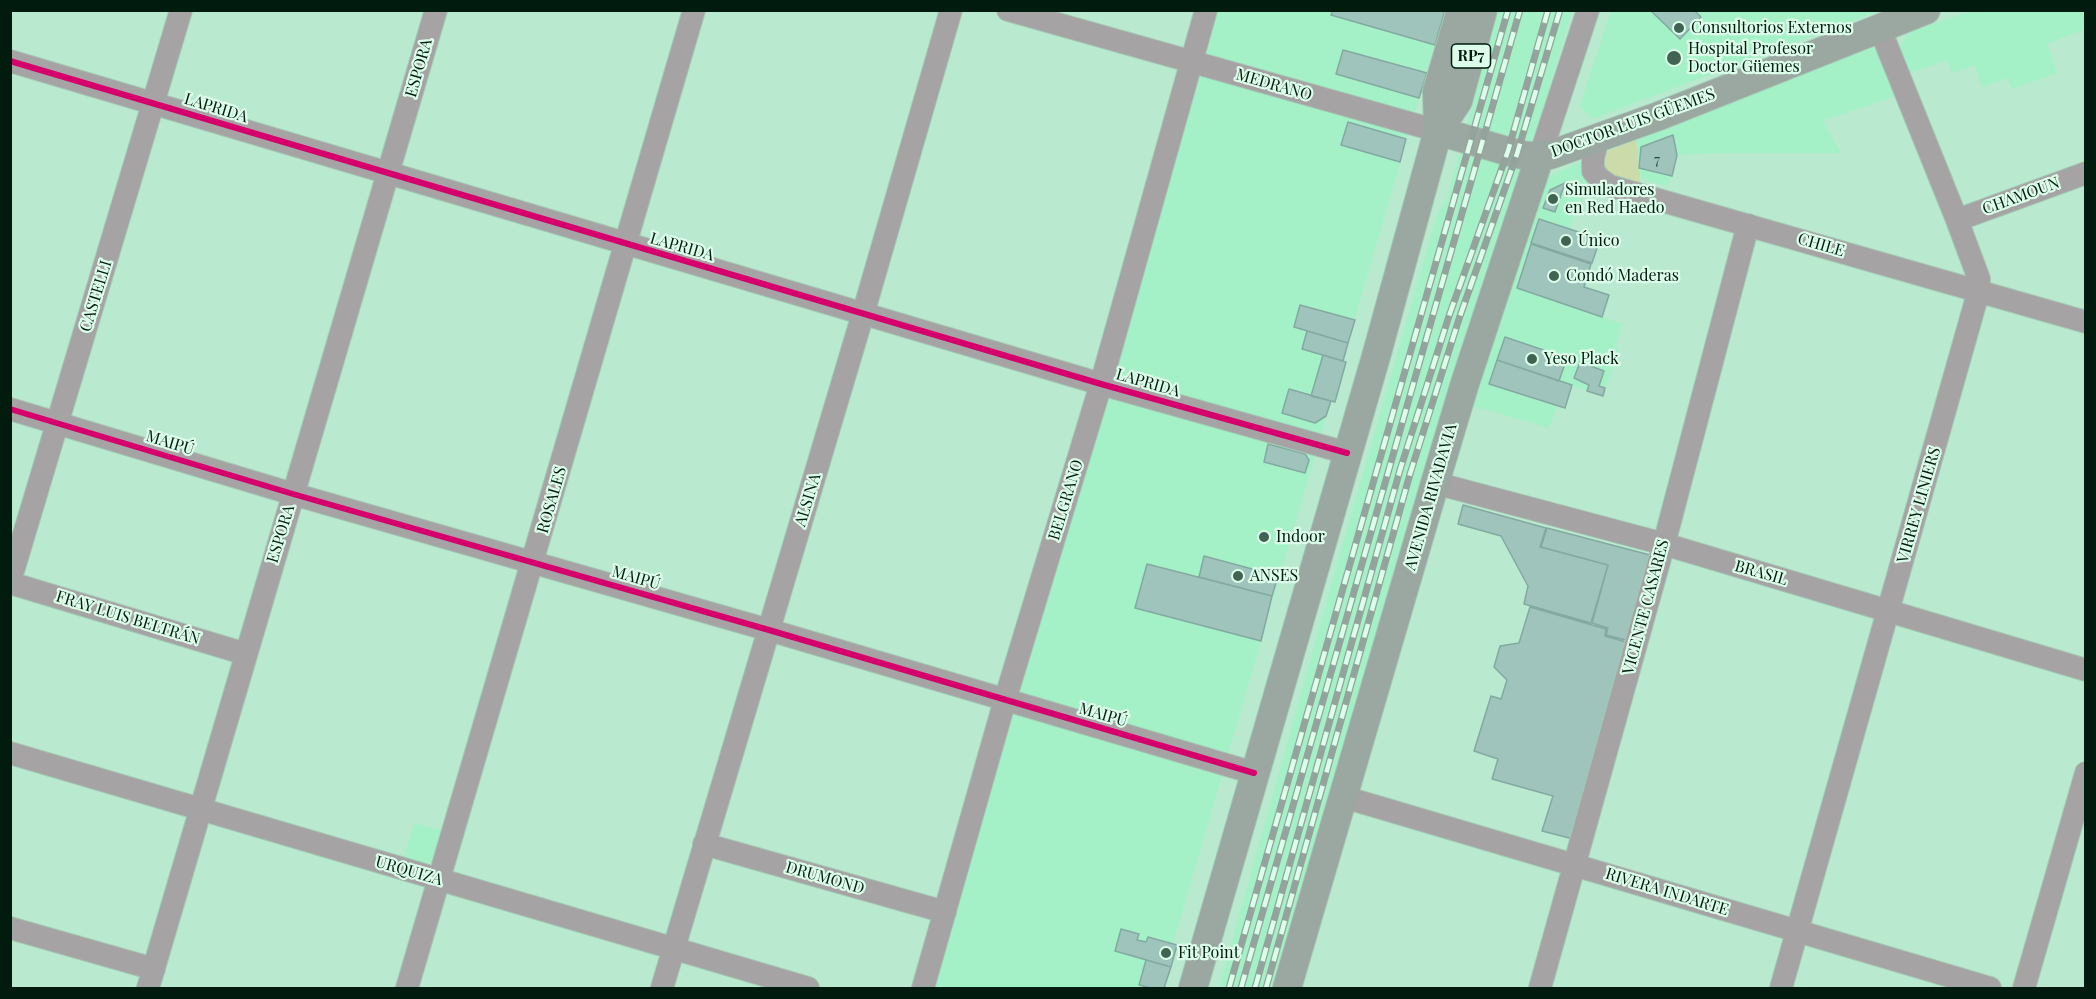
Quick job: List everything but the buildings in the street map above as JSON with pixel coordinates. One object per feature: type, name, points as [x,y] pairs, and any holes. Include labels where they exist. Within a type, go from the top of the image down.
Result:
[{"type":"main road","name":"RP7","points":[[1193,988],[1438,131],[1437,92],[1461,10]]},
{"type":"main road","name":"RP7","points":[[1438,131],[1458,101],[1484,10]]},
{"type":"main road","name":"DOCTOR LUIS GÜEMES","points":[[1540,156],[1550,155],[1659,116],[1926,10]]},
{"type":"main road","name":"MEDRANO","points":[[1438,131],[1517,154],[1540,156]]},
{"type":"main road","name":"AVENIDA RIVADAVIA","points":[[1287,988],[1465,383],[1540,156]]},
{"type":"street","name":"CASTELLI","points":[[10,582],[181,10]]},
{"type":"street","name":"ESPORA","points":[[151,979],[435,10]]},
{"type":"street","name":"ROSALES","points":[[407,988],[534,563],[694,10]]},
{"type":"street","name":"ALSINA","points":[[662,988],[951,10]]},
{"type":"street","name":"MEDRANO","points":[[1008,10],[1438,131]]},
{"type":"street","name":"BELGRANO","points":[[923,988],[1005,700],[1101,384],[1206,10]]},
{"type":"street","name":"AVENIDA RIVADAVIA","points":[[1540,156],[1588,10]]},
{"type":"street","name":"VIRREY LINIERS","points":[[1781,988],[1979,290],[1979,279],[1957,220],[1880,29]]},
{"type":"street","name":"LAPRIDA","points":[[10,61],[1101,384],[1347,453]]},
{"type":"street","name":"CHILE","points":[[1598,138],[1593,158],[1593,171],[1610,186],[2085,322]]},
{"type":"street","name":"CHAMOUN","points":[[1957,220],[2085,173]]},
{"type":"street","name":"VICENTE CASARES","points":[[1540,988],[1664,544],[1748,225]]},
{"type":"street","name":"MAIPÚ","points":[[10,409],[293,494],[769,630],[1254,773]]},
{"type":"street","name":"BRASIL","points":[[1435,483],[1664,544],[2085,670]]},
{"type":"street","name":"FRAY LUIS BELTRÁN","points":[[10,582],[246,654]]},
{"type":"street","name":"URQUIZA","points":[[10,753],[808,988]]},
{"type":"street","points":[[2024,988],[2085,773]]},
{"type":"street","name":"RIVERA INDARTE","points":[[1344,796],[1990,988]]},
{"type":"street","name":"DRUMOND","points":[[704,844],[945,912]]},
{"type":"street","points":[[10,928],[151,979]]},
{"type":"shaded area","points":[[1212,11],[1444,11],[1160,988],[930,988]]},
{"type":"shaded area","points":[[1498,11],[1572,11],[1550,84],[1550,94],[1516,188],[1419,484],[1274,988],[1219,988],[1341,550],[1437,215],[1447,198]]},
{"type":"shaded area","name":"Hospital Profesor Doctor Güemes","points":[[1611,11],[1879,11],[1592,119],[1580,106]]},
{"type":"shaded area","points":[[1972,11],[2085,11],[2085,29],[2047,44],[2057,73],[2012,89],[2007,78],[1982,87],[1975,65],[1952,73],[1947,60],[1906,74],[1899,48],[1906,36],[1912,31]]},
{"type":"shaded area","points":[[1867,47],[1879,50],[1897,96],[1822,121],[1842,153],[1677,155],[1672,176],[1666,186],[1640,178],[1636,140]]},
{"type":"shaded area","points":[[1636,140],[1641,184],[1609,176],[1602,166],[1605,152]]},
{"type":"shaded area","points":[[1588,159],[1590,162],[1583,189],[1570,228],[1600,239],[1584,287],[1609,295],[1603,317],[1622,324],[1615,347],[1619,349],[1603,396],[1572,386],[1565,408],[1557,406],[1549,428],[1466,404],[1542,182],[1553,174]]},
{"type":"shaded area","points":[[414,823],[443,831],[435,858],[427,864],[403,861]]},
{"type":"railway","points":[[1229,988],[1508,10]]},
{"type":"railway","points":[[1241,988],[1520,10]]},
{"type":"railway","points":[[1255,988],[1400,470],[1449,316],[1508,151],[1548,10]]},
{"type":"railway","points":[[1266,988],[1410,474],[1459,319],[1517,154],[1560,10]]},
{"type":"cycle path","points":[[10,61],[1101,384],[1347,453]]},
{"type":"cycle path","points":[[10,409],[293,494],[769,630],[1254,773]]},
{"type":"place","name":"Consultorios Externos","points":[[1679,28]]},
{"type":"place","name":"Hospital Profesor Doctor Güemes","points":[[1674,58]]},
{"type":"place","name":"Simuladores en Red Haedo","points":[[1553,199]]},
{"type":"place","name":"Único","points":[[1566,241]]},
{"type":"place","name":"Condó Maderas","points":[[1554,276]]},
{"type":"place","name":"Yeso Plack","points":[[1532,359]]},
{"type":"place","name":"Indoor","points":[[1264,537]]},
{"type":"place","name":"ANSES","points":[[1238,576]]},
{"type":"place","name":"Fit Point","points":[[1166,953]]}]
